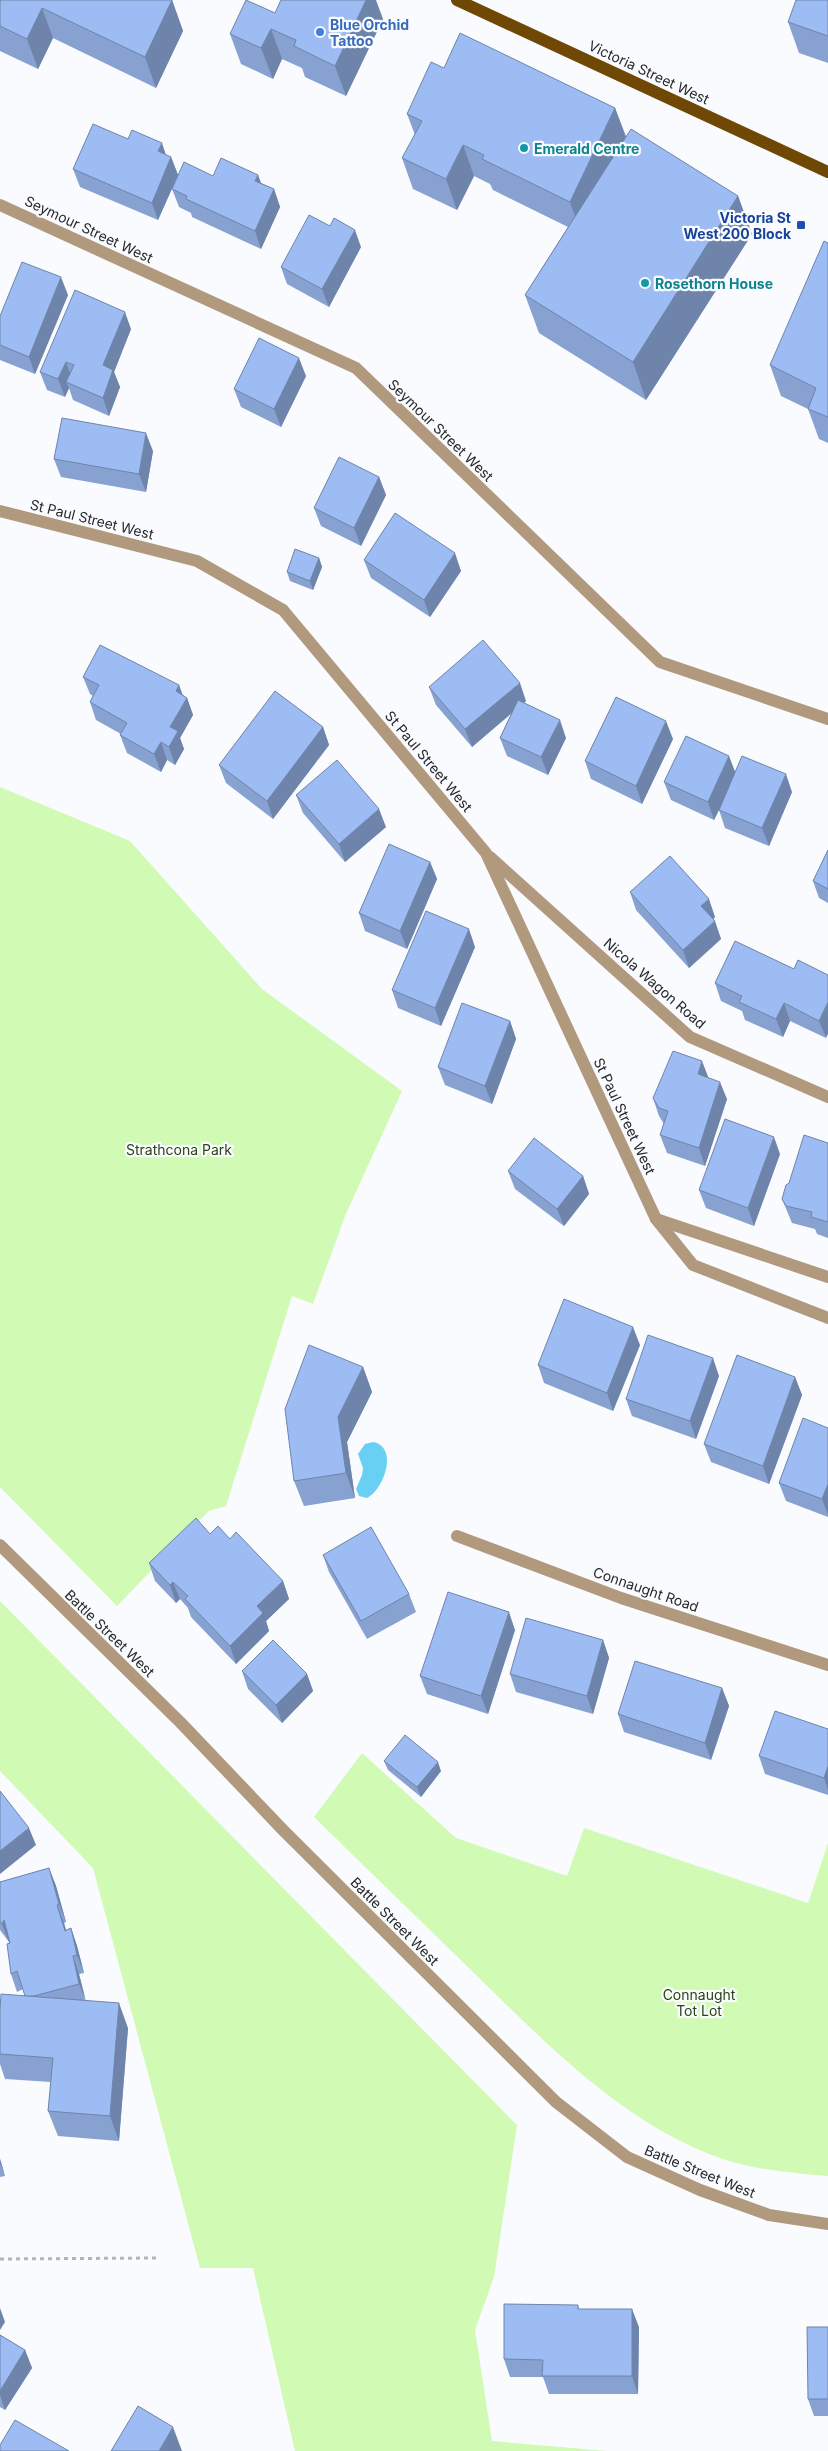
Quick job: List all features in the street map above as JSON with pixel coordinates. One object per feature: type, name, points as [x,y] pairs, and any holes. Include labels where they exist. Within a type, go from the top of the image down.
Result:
[{"type":"main road","name":"Victoria Street West","points":[[457,0],[828,172]]},
{"type":"street","name":"Seymour Street West","points":[[0,205],[356,368],[660,662],[828,719]]},
{"type":"street","name":"St Paul Street West","points":[[0,511],[197,561],[283,610],[486,854],[656,1219],[693,1265],[828,1318]]},
{"type":"street","name":"Nicola Wagon Road","points":[[486,854],[690,1037],[828,1098]]},
{"type":"street","points":[[656,1219],[828,1277]]},
{"type":"street","name":"Connaught Road","points":[[457,1536],[621,1598],[828,1665]]},
{"type":"street","name":"Battle Street West","points":[[0,1545],[181,1723],[297,1844],[556,2102],[628,2157],[682,2182],[768,2215],[828,2224]]},
{"type":"path","points":[[0,2259],[158,2258]]},
{"type":"green space","name":"Strathcona Park","points":[[0,787],[130,841],[262,989],[402,1091],[345,1216],[313,1304],[292,1296],[226,1506],[209,1511],[117,1606],[0,1487]]},
{"type":"green space","points":[[0,1601],[517,2125],[494,2277],[475,2330],[492,2441],[608,2451],[295,2451],[253,2268],[200,2268],[93,1868],[0,1771]]},
{"type":"green space","name":"Connaught Tot Lot","points":[[362,1753],[456,1838],[567,1876],[584,1828],[808,1903],[828,1843],[828,2176],[753,2167],[709,2154],[675,2139],[614,2099],[557,2052],[503,2002],[314,1817]]},
{"type":"water","points":[[373,1442],[381,1446],[387,1460],[386,1469],[379,1487],[367,1498],[359,1496],[356,1489],[363,1468],[358,1454],[365,1444]]},
{"type":"building","points":[[0,0],[172,0],[145,57],[42,8],[27,39],[0,26]]},
{"type":"building","points":[[246,0],[275,13],[281,0],[366,0],[335,66],[294,46],[296,40],[271,29],[261,48],[230,34]]},
{"type":"building","points":[[796,0],[828,0],[828,36],[788,22]]},
{"type":"building","name":"Emerald Centre","points":[[460,33],[615,108],[570,202],[482,159],[484,155],[463,145],[446,179],[402,158],[422,121],[407,114],[431,62],[444,68]]},
{"type":"building","points":[[93,124],[128,139],[132,130],[162,143],[158,151],[171,157],[152,203],[73,169]]},
{"type":"building","name":"Rosethorn House","points":[[631,129],[738,196],[633,362],[525,295]]},
{"type":"building","points":[[221,158],[258,175],[255,181],[274,189],[255,231],[186,199],[187,196],[172,189],[184,162],[213,176]]},
{"type":"building","points":[[309,215],[330,226],[334,218],[355,230],[322,289],[281,267]]},
{"type":"building","points":[[824,241],[828,243],[828,417],[808,409],[816,388],[770,365]]},
{"type":"building","points":[[22,262],[61,277],[29,357],[0,345],[0,316]]},
{"type":"building","points":[[75,290],[125,312],[103,365],[113,370],[103,398],[66,382],[74,365],[66,362],[58,379],[40,372]]},
{"type":"building","points":[[259,338],[299,358],[274,409],[234,389]]},
{"type":"building","points":[[62,418],[146,433],[139,474],[54,459]]},
{"type":"building","points":[[339,457],[379,477],[354,528],[314,508]]},
{"type":"building","points":[[395,513],[455,553],[424,600],[364,560]]},
{"type":"building","points":[[295,549],[319,558],[310,581],[287,572]]},
{"type":"building","points":[[483,640],[520,683],[465,729],[429,687]]},
{"type":"building","points":[[100,645],[179,685],[176,691],[187,698],[170,727],[178,731],[169,747],[161,742],[154,754],[120,735],[127,723],[90,702],[99,685],[83,677]]},
{"type":"building","points":[[275,691],[323,727],[267,801],[219,765]]},
{"type":"building","points":[[616,697],[666,721],[636,786],[585,761]]},
{"type":"building","points":[[518,700],[560,720],[541,757],[500,738]]},
{"type":"building","points":[[686,736],[729,756],[708,802],[664,782]]},
{"type":"building","points":[[742,756],[786,774],[762,828],[719,810]]},
{"type":"building","points":[[337,760],[379,809],[339,844],[296,795]]},
{"type":"building","points":[[389,844],[430,862],[400,931],[359,913]]},
{"type":"building","points":[[828,850],[828,889],[813,881]]},
{"type":"building","points":[[670,856],[709,899],[701,906],[715,921],[683,950],[630,892]]},
{"type":"building","points":[[426,911],[469,929],[435,1008],[392,990]]},
{"type":"building","points":[[735,941],[794,969],[798,960],[828,975],[828,1002],[819,1021],[784,1003],[776,1019],[739,1002],[742,996],[715,983]]},
{"type":"building","points":[[462,1003],[510,1021],[485,1086],[438,1067]]},
{"type":"building","points":[[673,1051],[702,1061],[698,1074],[720,1082],[699,1148],[660,1135],[668,1111],[659,1108],[653,1098]]},
{"type":"building","points":[[725,1119],[774,1137],[748,1208],[699,1190]]},
{"type":"building","points":[[804,1135],[828,1143],[828,1222],[811,1217],[812,1212],[786,1206],[782,1199]]},
{"type":"building","points":[[534,1138],[583,1176],[557,1209],[508,1171]]},
{"type":"building","points":[[564,1299],[633,1327],[607,1393],[538,1365]]},
{"type":"building","points":[[648,1335],[713,1358],[690,1421],[626,1399]]},
{"type":"building","points":[[309,1345],[363,1367],[338,1417],[346,1473],[294,1481],[285,1409]]},
{"type":"building","points":[[737,1355],[795,1377],[763,1466],[704,1444]]},
{"type":"building","points":[[803,1418],[828,1428],[828,1484],[822,1499],[779,1483]]},
{"type":"building","points":[[196,1518],[210,1534],[218,1526],[230,1539],[236,1532],[283,1581],[257,1606],[263,1613],[230,1646],[185,1599],[188,1596],[173,1582],[170,1585],[149,1563]]},
{"type":"building","points":[[371,1527],[409,1594],[361,1621],[323,1555]]},
{"type":"building","points":[[448,1592],[509,1612],[481,1696],[420,1676]]},
{"type":"building","points":[[526,1618],[603,1640],[587,1696],[510,1674]]},
{"type":"building","points":[[273,1640],[307,1674],[276,1705],[242,1671]]},
{"type":"building","points":[[635,1661],[722,1688],[705,1743],[618,1714]]},
{"type":"building","points":[[775,1711],[828,1729],[828,1766],[824,1778],[759,1756]]},
{"type":"building","points":[[405,1735],[438,1762],[417,1787],[384,1761]]},
{"type":"building","points":[[0,1791],[29,1828],[0,1851]]},
{"type":"building","points":[[49,1868],[65,1931],[71,1928],[77,1955],[73,1956],[79,1984],[34,1996],[25,1996],[17,1971],[11,1974],[7,1944],[10,1943],[4,1920],[2,1924],[0,1921],[0,1882]]},
{"type":"building","points":[[1,1994],[119,2003],[110,2116],[48,2111],[53,2058],[0,2054]]},
{"type":"building","points":[[504,2304],[578,2305],[578,2309],[632,2309],[632,2376],[542,2376],[543,2360],[504,2359]]},
{"type":"building","points":[[807,2327],[828,2327],[828,2399],[808,2399]]},
{"type":"building","points":[[0,2335],[25,2350],[0,2391]]},
{"type":"building","points":[[138,2406],[173,2427],[159,2451],[111,2451]]},
{"type":"building","points":[[15,2420],[69,2451],[0,2451],[0,2445]]},
{"type":"place","name":"Blue Orchid Tattoo","points":[[320,32]]},
{"type":"place","name":"Emerald Centre","points":[[524,148]]},
{"type":"place","name":"Victoria St West 200 Block","points":[[801,225]]},
{"type":"place","name":"Rosethorn House","points":[[645,283]]}]
